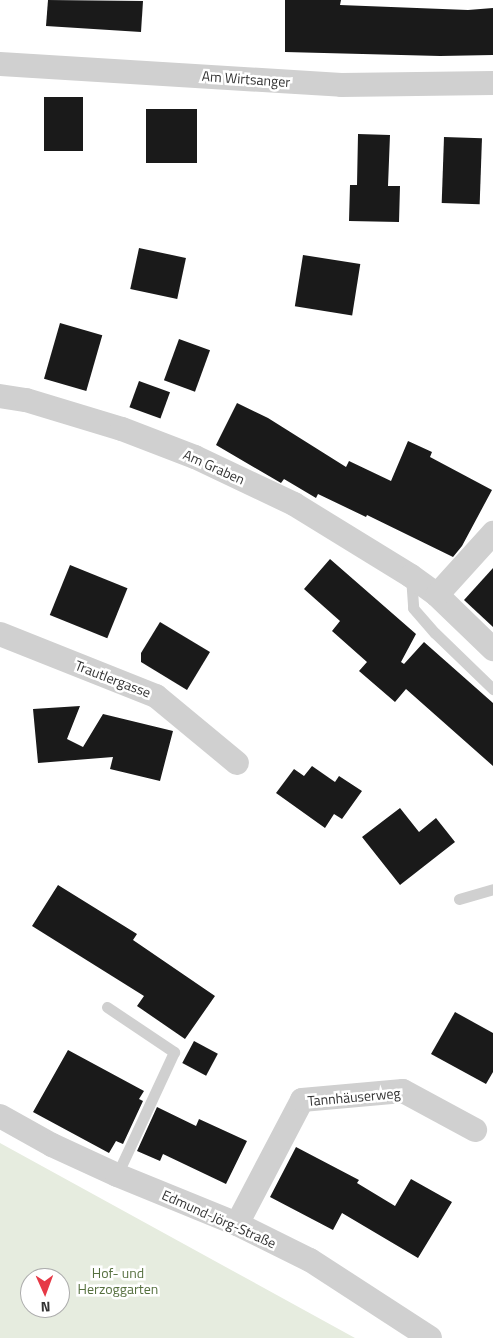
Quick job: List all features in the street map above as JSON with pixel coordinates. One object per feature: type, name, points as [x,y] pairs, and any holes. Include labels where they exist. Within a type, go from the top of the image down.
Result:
[{"type":"street","name":"Am Wirtsanger","points":[[0,64],[341,86],[493,84]]},
{"type":"street","name":"Am Graben","points":[[0,396],[26,400],[122,429],[195,457],[294,504],[411,576],[437,595],[493,648]]},
{"type":"street","points":[[437,595],[493,533]]},
{"type":"street","name":"Trautlergasse","points":[[0,634],[156,696],[237,763]]},
{"type":"street","name":"Tannhäuserweg","points":[[237,1224],[302,1100],[403,1091],[475,1130]]},
{"type":"street","name":"Edmund-Jörg-Straße","points":[[0,1116],[52,1145],[118,1175],[237,1224],[310,1260],[430,1338]]},
{"type":"lane","points":[[411,576],[413,608],[435,633],[493,689]]},
{"type":"lane","points":[[459,899],[493,889]]},
{"type":"lane","points":[[106,1007],[174,1052],[118,1175]]},
{"type":"green space","name":"Hof- und Herzoggarten","points":[[0,1143],[355,1338],[0,1338]]},
{"type":"building","points":[[48,0],[143,1],[141,32],[46,26]]},
{"type":"building","points":[[285,0],[341,0],[340,5],[468,10],[493,8],[493,55],[440,56],[285,52]]},
{"type":"building","points":[[44,97],[83,97],[83,151],[44,151]]},
{"type":"building","points":[[146,109],[197,109],[197,163],[146,163]]},
{"type":"building","points":[[358,134],[390,135],[388,186],[400,186],[399,222],[349,221],[350,185],[357,185]]},
{"type":"building","points":[[444,137],[482,138],[480,204],[442,203]]},
{"type":"building","points":[[139,248],[186,258],[177,299],[130,289]]},
{"type":"building","points":[[303,255],[360,264],[352,315],[295,306]]},
{"type":"building","points":[[60,323],[102,335],[86,391],[44,379]]},
{"type":"building","points":[[179,339],[210,350],[195,392],[164,380]]},
{"type":"building","points":[[139,381],[170,392],[160,419],[129,407]]},
{"type":"building","points":[[237,403],[268,418],[346,467],[349,461],[391,481],[408,441],[432,452],[430,457],[492,490],[462,546],[453,557],[367,515],[366,517],[318,494],[316,498],[284,479],[281,483],[216,445]]},
{"type":"building","points":[[330,559],[416,634],[401,662],[404,664],[424,642],[493,703],[493,766],[406,689],[395,702],[359,671],[367,662],[332,631],[340,621],[304,589]]},
{"type":"building","points":[[70,565],[127,588],[107,638],[50,615]]},
{"type":"building","points":[[493,568],[493,627],[464,600]]},
{"type":"building","points":[[160,622],[210,652],[187,690],[141,662],[141,653]]},
{"type":"building","points":[[80,706],[67,739],[83,747],[103,714],[173,731],[160,781],[110,769],[113,757],[38,763],[33,709]]},
{"type":"building","points":[[312,766],[335,782],[339,776],[362,791],[342,819],[334,814],[325,828],[276,793],[294,769],[304,776]]},
{"type":"building","points":[[400,808],[419,832],[436,818],[455,842],[400,885],[362,837]]},
{"type":"building","points":[[58,885],[137,934],[133,940],[215,996],[185,1039],[137,1006],[144,996],[32,926]]},
{"type":"building","points":[[455,1012],[493,1033],[493,1072],[486,1084],[431,1054]]},
{"type":"building","points":[[194,1041],[218,1054],[206,1076],[182,1063]]},
{"type":"building","points":[[68,1050],[144,1091],[139,1099],[143,1101],[123,1144],[116,1141],[109,1153],[33,1112]]},
{"type":"building","points":[[157,1107],[196,1126],[199,1119],[247,1141],[226,1184],[163,1154],[160,1161],[137,1151]]},
{"type":"building","points":[[296,1147],[359,1180],[357,1183],[395,1206],[411,1179],[452,1202],[418,1258],[342,1213],[333,1230],[270,1197]]}]
